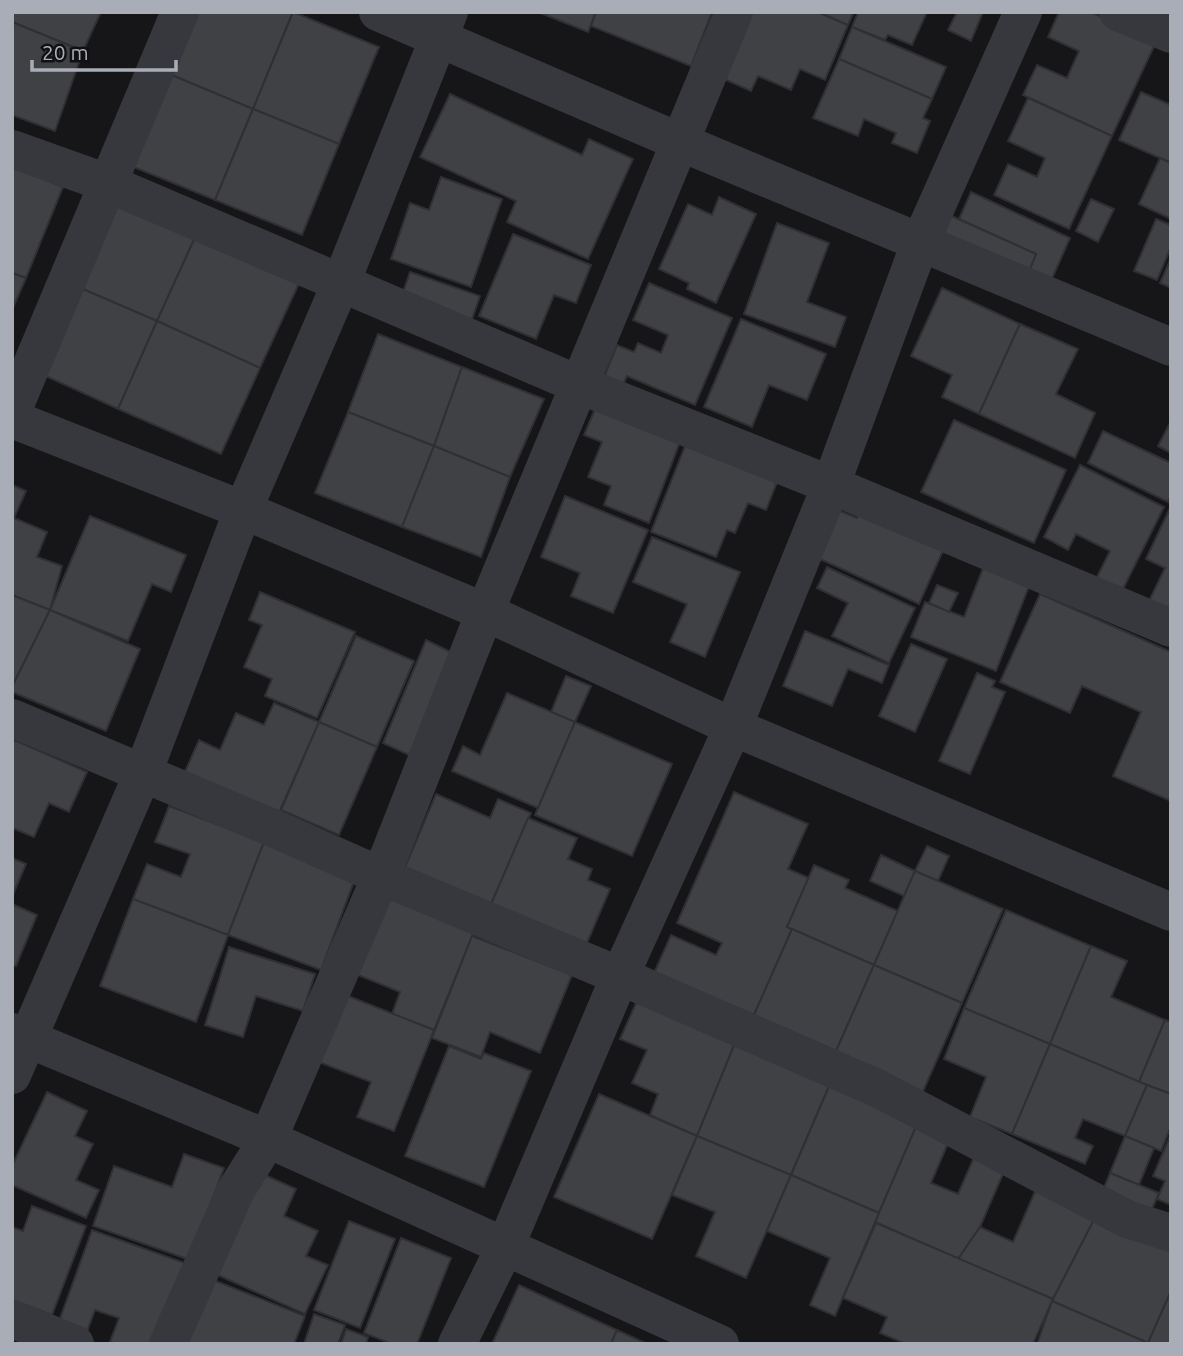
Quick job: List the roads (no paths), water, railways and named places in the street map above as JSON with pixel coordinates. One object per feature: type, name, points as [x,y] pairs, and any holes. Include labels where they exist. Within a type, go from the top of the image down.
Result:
[{"type":"street","points":[[12,412],[180,12]]},
{"type":"street","points":[[377,12],[444,24],[680,142],[1171,347]]},
{"type":"street","points":[[168,1344],[236,1190],[268,1139],[382,876],[485,612],[734,12]]},
{"type":"street","points":[[457,1344],[505,1247],[620,976],[733,727],[831,485],[920,243],[1023,12]]},
{"type":"street","points":[[1118,12],[1171,34]]},
{"type":"street","points":[[12,1075],[20,1035],[143,773],[243,510],[341,283],[444,24]]},
{"type":"street","points":[[12,149],[107,183],[580,385],[831,485],[1171,628]]},
{"type":"street","points":[[12,419],[243,510],[485,612],[733,727],[1171,912]]},
{"type":"street","points":[[12,718],[879,1089],[1127,1219],[1171,1233]]},
{"type":"street","points":[[20,1035],[268,1139],[720,1344]]},
{"type":"street","points":[[12,1319],[75,1344]]}]
